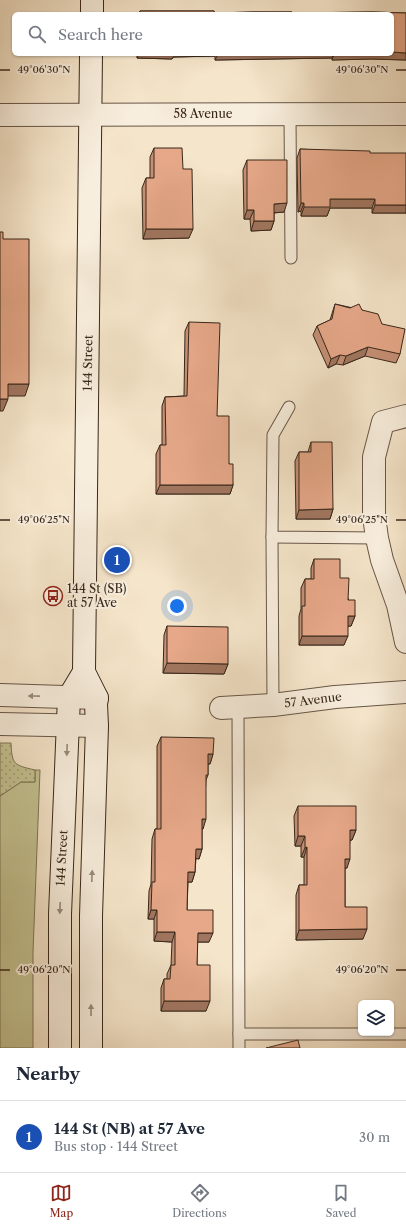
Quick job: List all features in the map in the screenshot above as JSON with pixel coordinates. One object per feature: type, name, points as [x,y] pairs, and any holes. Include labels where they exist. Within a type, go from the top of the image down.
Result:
[{"type":"main road","points":[[92,0],[92,12]]},
{"type":"main road","name":"144 Street","points":[[91,56],[84,672],[97,698],[91,916],[91,1048]]},
{"type":"main road","name":"58 Avenue","points":[[0,115],[406,114]]},
{"type":"main road","points":[[406,416],[383,422],[374,457],[374,516],[377,538],[382,560],[398,605],[406,642]]},
{"type":"main road","name":"144 Street","points":[[60,1048],[60,914],[69,697],[84,672]]},
{"type":"main road","name":"57 Avenue","points":[[229,708],[274,705],[335,697],[406,692]]},
{"type":"main road","points":[[0,695],[97,698]]},
{"type":"main road","points":[[0,724],[96,726]]},
{"type":"lane","points":[[290,114],[291,258]]},
{"type":"lane","points":[[274,705],[272,537],[273,435],[289,407]]},
{"type":"lane","points":[[272,537],[377,538]]},
{"type":"lane","points":[[229,708],[239,1048]]},
{"type":"lane","points":[[239,1034],[406,1034]]},
{"type":"shaded area","points":[[0,743],[11,743],[13,760],[18,765],[35,770],[35,782],[21,782],[0,796]]},
{"type":"shaded area","points":[[35,770],[40,770],[33,952],[33,1048],[0,1048],[0,796],[21,782],[35,782]]},
{"type":"building","points":[[140,11],[214,11],[214,12]]},
{"type":"building","points":[[394,13],[406,13],[406,53],[394,52]]},
{"type":"building","points":[[154,148],[182,148],[183,169],[192,169],[193,229],[146,229],[146,178],[154,178]]},
{"type":"building","points":[[300,149],[370,151],[370,153],[406,153],[406,205],[375,205],[375,199],[330,199],[330,207],[304,207],[304,203],[301,203]]},
{"type":"building","points":[[247,160],[287,160],[287,203],[274,204],[274,221],[254,221],[254,210],[247,210]]},
{"type":"building","points":[[0,232],[3,232],[3,239],[29,239],[29,384],[8,384],[8,399],[0,399]]},
{"type":"building","points":[[335,304],[350,308],[359,304],[362,310],[378,314],[382,324],[405,329],[400,354],[368,347],[346,356],[340,355],[331,359],[317,326],[332,319]]},
{"type":"building","points":[[189,322],[220,323],[217,416],[229,416],[229,464],[233,464],[233,485],[160,485],[160,445],[166,445],[165,397],[187,396]]},
{"type":"building","points":[[311,442],[332,442],[333,509],[299,510],[299,452],[311,452]]},
{"type":"building","points":[[314,559],[340,559],[340,578],[349,578],[348,600],[355,600],[355,616],[348,616],[348,636],[302,636],[302,606],[305,606],[305,579],[314,579]]},
{"type":"building","points":[[167,626],[228,627],[228,664],[167,663]]},
{"type":"building","points":[[161,737],[214,738],[213,754],[208,754],[208,775],[206,775],[206,819],[202,819],[202,849],[196,849],[195,872],[188,872],[187,910],[213,910],[213,933],[198,933],[197,965],[210,965],[210,1001],[164,1001],[164,979],[170,979],[171,965],[175,965],[175,932],[157,932],[157,910],[151,910],[152,882],[155,882],[155,829],[161,829]]},
{"type":"building","points":[[298,806],[356,806],[356,830],[350,830],[350,859],[345,859],[345,907],[367,907],[367,929],[299,930],[299,885],[307,885],[307,847],[305,848],[305,836],[298,836]]},
{"type":"building","points":[[298,1040],[300,1048],[266,1048]]},
{"type":"place","name":"144 St (NB) at 57 Ave","points":[[117,560]]},
{"type":"place","name":"144 St (SB) at 57 Ave","points":[[53,596]]}]
